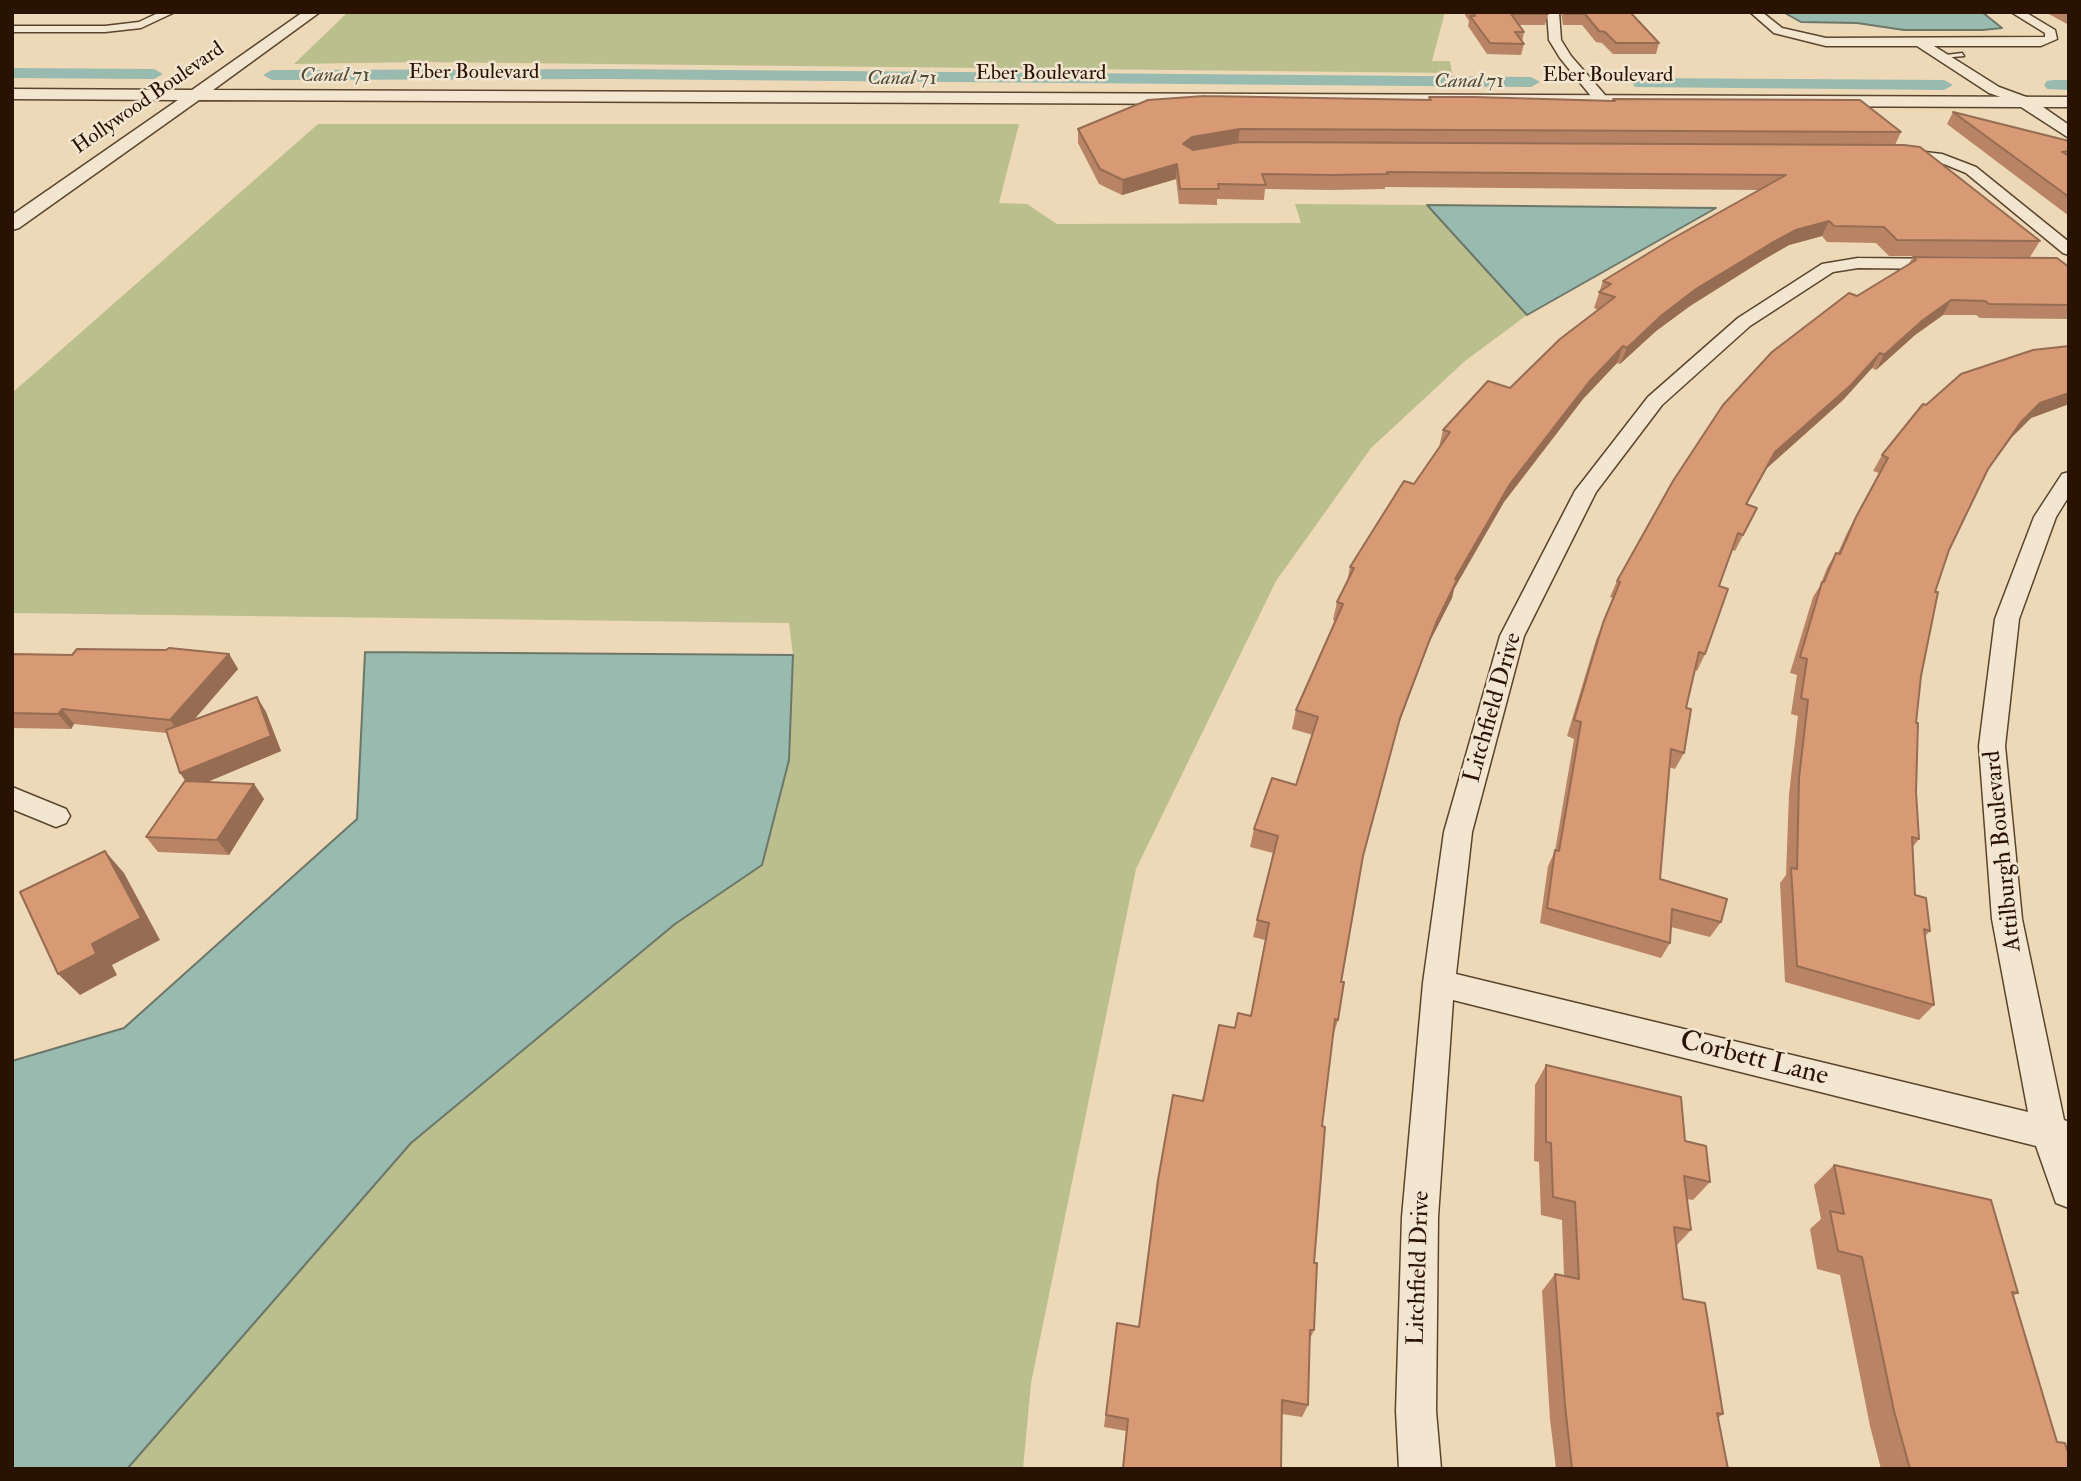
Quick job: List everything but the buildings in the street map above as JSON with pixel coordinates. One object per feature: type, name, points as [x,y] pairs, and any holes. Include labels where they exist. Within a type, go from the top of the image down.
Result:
[{"type":"street","points":[[12,29],[105,29],[141,25],[170,12]]},
{"type":"street","name":"Hollywood Boulevard","points":[[12,224],[313,12]]},
{"type":"street","points":[[1553,12],[1555,40],[1600,98]]},
{"type":"street","points":[[1755,12],[1779,31],[1826,41],[2041,42],[2051,39],[2050,32],[2016,12]]},
{"type":"street","points":[[1919,42],[1994,90],[2024,101]]},
{"type":"street","points":[[1942,42],[2069,132]]},
{"type":"street","name":"Eber Boulevard","points":[[12,93],[2069,102]]},
{"type":"street","points":[[1884,153],[1942,158],[1971,170],[2064,260]]},
{"type":"street","name":"Litchfield Drive","points":[[1420,1469],[1416,1411],[1420,1217],[1438,983],[1458,832],[1512,636],[1586,491],[1655,401],[1744,322],[1828,268],[1858,263],[1963,264]]},
{"type":"street","name":"Attilburgh Boulevard","points":[[2069,478],[2045,517],[2007,618],[1992,746],[2007,919],[2059,1135],[2069,1191]]},
{"type":"street","points":[[12,797],[57,816]]},
{"type":"street","name":"Corbett Lane","points":[[1438,983],[2059,1135]]},
{"type":"lane","points":[[1941,56],[1962,55]]},
{"type":"green space","points":[[348,12],[1445,12],[1432,61],[1450,61],[1452,73],[419,62],[294,64]]},
{"type":"green space","points":[[318,124],[1019,124],[999,203],[1027,204],[1057,224],[1301,223],[1295,204],[1427,205],[1527,315],[1465,361],[1371,448],[1276,581],[1136,869],[1031,1383],[1023,1469],[127,1469],[411,1143],[675,924],[762,865],[789,760],[793,655],[789,623],[12,613],[12,393]]},
{"type":"water","points":[[1783,12],[1982,12],[2002,28],[1904,30],[1857,23],[1801,22]]},
{"type":"water","points":[[1427,205],[1716,208],[1527,315]]},
{"type":"water","points":[[365,652],[793,655],[789,760],[762,865],[675,924],[411,1143],[127,1469],[12,1469],[12,1061],[124,1028],[357,819]]},
{"type":"waterway","name":"Canal 71","points":[[12,73],[154,74]]},
{"type":"waterway","name":"Canal 71","points":[[272,75],[609,74],[1531,82]]},
{"type":"waterway","name":"Canal 71","points":[[1641,83],[1944,85]]},
{"type":"waterway","name":"Canal 71","points":[[2053,85],[2069,85]]}]
